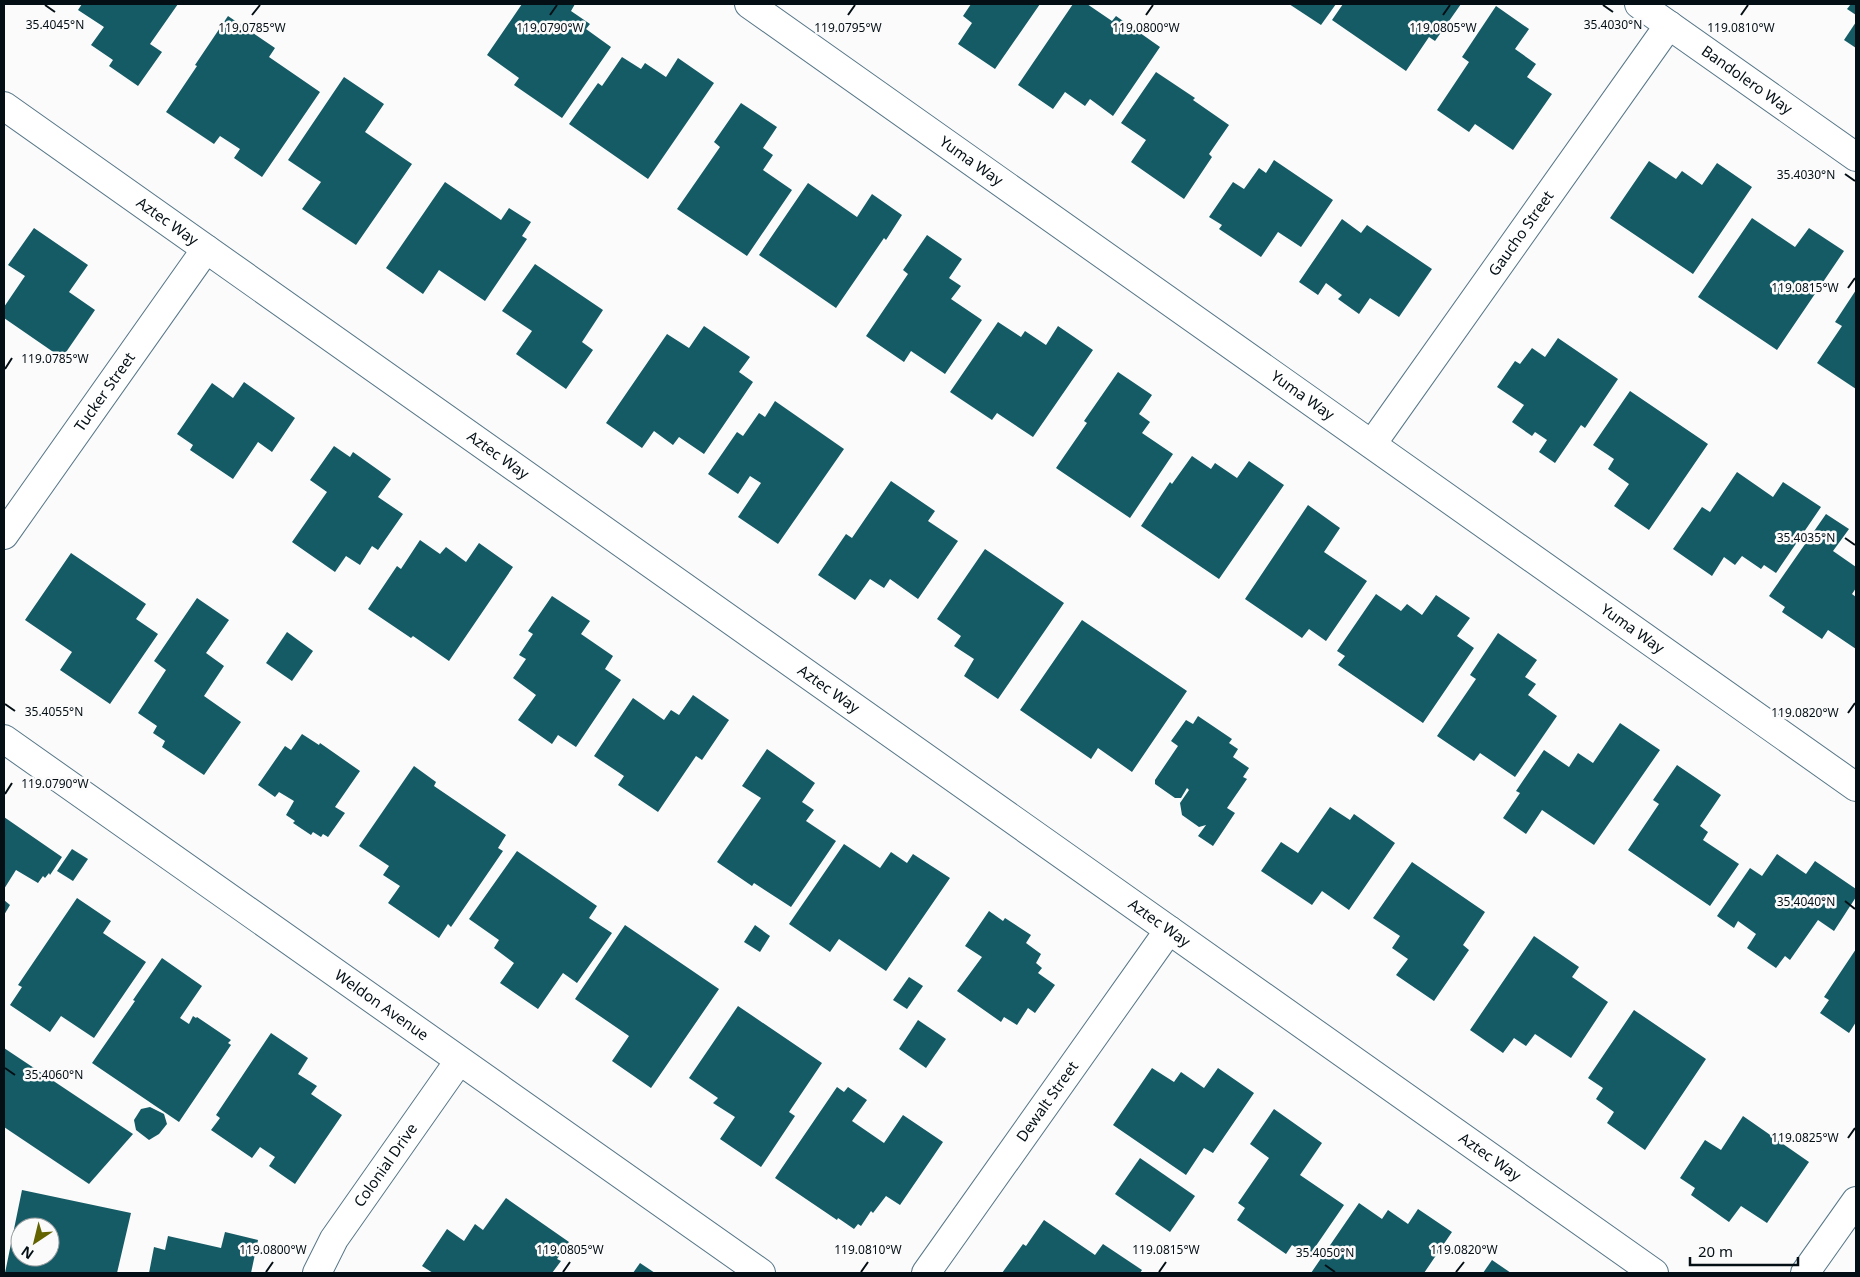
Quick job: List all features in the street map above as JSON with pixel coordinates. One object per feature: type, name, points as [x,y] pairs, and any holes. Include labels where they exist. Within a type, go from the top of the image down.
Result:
[{"type":"street","name":"Yuma Way","points":[[749,4],[1856,786]]},
{"type":"street","name":"Bandolero Way","points":[[1639,4],[1856,157]]},
{"type":"street","name":"Gaucho Street","points":[[1372,444],[1669,25]]},
{"type":"street","name":"Aztec Way","points":[[4,106],[1654,1273]]},
{"type":"street","name":"Tucker Street","points":[[4,535],[206,249]]},
{"type":"street","name":"Weldon Avenue","points":[[4,739],[760,1273]]},
{"type":"street","name":"Dewalt Street","points":[[926,1273],[1169,930]]},
{"type":"street","name":"Colonial Drive","points":[[317,1273],[334,1239],[459,1061]]},
{"type":"street","points":[[1805,1273],[1856,1201]]},
{"type":"building","points":[[82,4],[178,4],[150,44],[162,52],[138,86],[109,66],[113,60],[91,45],[104,27],[78,10]]},
{"type":"building","points":[[522,4],[575,4],[571,11],[590,24],[586,29],[611,47],[562,118],[514,85],[519,78],[487,55]]},
{"type":"building","points":[[971,4],[1040,4],[995,69],[958,44],[972,23],[963,16]]},
{"type":"building","points":[[1073,4],[1087,4],[1112,21],[1116,16],[1160,47],[1113,116],[1090,99],[1085,106],[1065,92],[1053,109],[1018,85]]},
{"type":"building","points":[[1289,4],[1336,4],[1321,25]]},
{"type":"building","points":[[1343,4],[1461,4],[1435,41],[1429,37],[1406,71],[1332,20]]},
{"type":"building","points":[[1851,4],[1856,4],[1856,15],[1847,9]]},
{"type":"building","points":[[1496,6],[1529,29],[1515,49],[1536,64],[1527,77],[1552,94],[1513,150],[1475,124],[1469,132],[1437,110],[1469,62],[1462,57]]},
{"type":"building","points":[[228,16],[275,48],[269,57],[320,92],[262,177],[234,158],[240,149],[220,136],[214,144],[166,112]]},
{"type":"building","points":[[1856,22],[1856,48],[1844,40]]},
{"type":"building","points":[[622,57],[641,69],[645,63],[666,77],[678,58],[714,83],[648,179],[569,124],[598,83],[602,86]]},
{"type":"building","points":[[1156,72],[1195,98],[1193,100],[1229,125],[1209,154],[1212,157],[1184,199],[1131,162],[1146,140],[1121,123]]},
{"type":"building","points":[[344,77],[384,104],[365,132],[412,164],[356,245],[302,209],[321,182],[288,160]]},
{"type":"building","points":[[741,103],[777,127],[763,148],[773,155],[763,170],[792,190],[747,256],[677,209],[720,147],[714,142]]},
{"type":"building","points":[[1274,160],[1333,200],[1301,247],[1278,232],[1261,257],[1219,229],[1222,225],[1209,217],[1233,182],[1244,189],[1259,168],[1266,173]]},
{"type":"building","points":[[1649,161],[1676,179],[1682,171],[1702,185],[1717,163],[1752,187],[1693,274],[1610,218]]},
{"type":"building","points":[[445,182],[501,220],[509,208],[531,222],[522,236],[527,239],[485,301],[439,270],[423,294],[386,268]]},
{"type":"building","points":[[808,183],[857,217],[872,194],[902,215],[836,308],[759,255]]},
{"type":"building","points":[[1752,218],[1795,247],[1809,228],[1844,251],[1777,350],[1698,297]]},
{"type":"building","points":[[1342,219],[1361,233],[1367,225],[1432,269],[1399,317],[1370,298],[1359,314],[1338,299],[1342,295],[1326,283],[1318,295],[1299,282]]},
{"type":"building","points":[[34,228],[88,265],[69,292],[95,310],[62,358],[4,318],[4,307],[25,276],[8,265]]},
{"type":"building","points":[[927,235],[962,259],[949,278],[961,286],[951,299],[982,320],[945,374],[911,351],[904,362],[866,336],[908,274],[903,270]]},
{"type":"building","points":[[535,264],[603,310],[582,342],[593,350],[566,389],[516,354],[532,331],[502,311]]},
{"type":"building","points":[[1856,290],[1856,389],[1817,363],[1842,326],[1835,322]]},
{"type":"building","points":[[998,322],[1021,337],[1025,331],[1046,345],[1058,326],[1093,350],[1033,437],[997,413],[992,420],[950,392]]},
{"type":"building","points":[[704,326],[750,357],[739,372],[753,382],[704,454],[679,437],[673,445],[654,431],[642,448],[606,423],[667,334],[689,348]]},
{"type":"building","points":[[1558,338],[1618,379],[1585,428],[1581,425],[1555,463],[1539,452],[1547,440],[1535,432],[1532,436],[1512,422],[1524,405],[1497,387],[1515,361],[1520,364],[1532,348],[1545,357]]},
{"type":"building","points":[[1118,372],[1152,395],[1139,414],[1150,422],[1142,433],[1173,454],[1130,518],[1056,468],[1087,423],[1084,421]]},
{"type":"building","points":[[244,382],[295,418],[272,452],[258,442],[233,479],[190,450],[193,445],[177,434],[212,383],[233,398]]},
{"type":"building","points":[[1630,391],[1708,444],[1649,530],[1614,506],[1629,484],[1608,469],[1614,459],[1593,445]]},
{"type":"building","points":[[775,401],[844,449],[778,544],[738,517],[761,483],[750,476],[738,494],[708,474],[737,432],[743,436],[759,413],[765,417]]},
{"type":"building","points":[[334,446],[350,457],[353,452],[391,479],[378,497],[403,514],[378,550],[372,546],[360,565],[346,556],[335,572],[292,542],[327,492],[310,480]]},
{"type":"building","points":[[1192,456],[1211,469],[1215,463],[1237,478],[1249,461],[1284,485],[1219,579],[1141,526],[1170,482],[1172,484]]},
{"type":"building","points":[[1737,472],[1773,497],[1783,482],[1821,507],[1776,573],[1764,565],[1761,569],[1742,556],[1735,565],[1724,557],[1712,576],[1673,549],[1702,507],[1710,512]]},
{"type":"building","points":[[891,481],[935,511],[928,521],[958,541],[918,599],[890,579],[884,588],[870,579],[855,600],[818,575],[846,534],[852,538]]},
{"type":"building","points":[[1308,505],[1340,528],[1324,552],[1367,581],[1326,641],[1309,629],[1302,638],[1245,599]]},
{"type":"building","points":[[1826,514],[1849,529],[1833,551],[1856,567],[1856,588],[1852,594],[1856,597],[1856,649],[1828,630],[1822,639],[1782,612],[1785,607],[1769,596]]},
{"type":"building","points":[[420,540],[440,554],[446,547],[466,562],[479,543],[513,567],[449,661],[413,636],[411,638],[368,609],[397,566],[401,569]]},
{"type":"building","points":[[985,549],[1064,603],[998,699],[964,676],[974,659],[954,646],[961,636],[937,619]]},
{"type":"building","points":[[71,553],[146,604],[136,619],[158,634],[110,704],[60,670],[72,652],[25,620]]},
{"type":"building","points":[[1376,594],[1401,611],[1407,604],[1422,615],[1436,595],[1470,618],[1457,636],[1474,648],[1423,723],[1338,665],[1345,656],[1337,651]]},
{"type":"building","points":[[552,596],[590,621],[581,634],[613,656],[605,669],[621,680],[576,747],[558,735],[552,744],[518,720],[536,695],[513,678],[526,659],[519,655],[533,634],[528,631]]},
{"type":"building","points":[[197,598],[229,620],[206,653],[224,666],[204,696],[241,722],[204,775],[162,747],[165,741],[153,733],[157,726],[138,713],[166,670],[154,661]]},
{"type":"building","points":[[1082,620],[1187,691],[1132,772],[1098,748],[1091,759],[1020,710]]},
{"type":"building","points":[[287,632],[313,651],[292,681],[266,663]]},
{"type":"building","points":[[1498,633],[1537,660],[1525,677],[1536,684],[1528,695],[1557,716],[1515,777],[1480,753],[1474,761],[1437,736],[1476,679],[1470,675]]},
{"type":"building","points":[[693,695],[729,720],[702,760],[696,756],[658,812],[618,785],[624,776],[594,756],[633,698],[664,720],[671,710],[679,715]]},
{"type":"building","points":[[1198,716],[1232,739],[1229,743],[1238,749],[1233,757],[1249,768],[1243,777],[1247,779],[1227,808],[1235,813],[1213,846],[1198,836],[1206,825],[1199,827],[1182,815],[1180,803],[1189,790],[1187,788],[1181,798],[1175,798],[1155,784],[1155,780],[1178,746],[1171,741],[1186,720],[1193,724]]},
{"type":"building","points":[[1620,723],[1660,750],[1594,845],[1542,810],[1526,834],[1503,818],[1520,793],[1516,791],[1544,750],[1569,767],[1578,753],[1593,763]]},
{"type":"building","points":[[302,734],[319,745],[320,743],[360,771],[335,807],[345,813],[328,837],[323,834],[321,837],[313,832],[311,835],[293,823],[295,821],[286,815],[294,801],[279,792],[275,797],[258,785],[285,746],[291,750]]},
{"type":"building","points":[[767,749],[815,783],[802,802],[814,810],[806,821],[836,841],[791,907],[754,883],[752,886],[717,862],[761,798],[742,786]]},
{"type":"building","points":[[1677,765],[1721,795],[1700,826],[1708,832],[1703,840],[1739,864],[1710,906],[1628,850],[1659,804],[1653,800]]},
{"type":"building","points":[[414,766],[436,782],[434,786],[506,835],[498,848],[503,851],[451,927],[448,924],[439,938],[388,903],[400,886],[383,875],[389,866],[359,846]]},
{"type":"building","points":[[1330,807],[1350,820],[1354,814],[1395,843],[1349,910],[1322,891],[1312,905],[1261,871],[1281,842],[1298,853]]},
{"type":"building","points":[[4,817],[62,857],[50,875],[49,873],[45,878],[43,876],[38,883],[16,870],[4,889]]},
{"type":"building","points":[[844,844],[880,868],[891,852],[907,863],[913,854],[950,878],[886,971],[839,939],[830,952],[789,924]]},
{"type":"building","points":[[72,849],[88,859],[73,881],[57,871]]},
{"type":"building","points":[[517,851],[597,906],[589,918],[612,933],[577,983],[563,973],[538,1009],[500,983],[514,963],[494,948],[499,940],[469,919]]},
{"type":"building","points":[[1777,854],[1806,874],[1815,861],[1856,889],[1856,897],[1834,931],[1818,920],[1790,960],[1785,956],[1776,968],[1747,948],[1756,934],[1738,921],[1734,928],[1717,916],[1750,868],[1762,876]]},
{"type":"building","points":[[1412,862],[1485,912],[1463,945],[1469,950],[1434,1001],[1396,975],[1408,959],[1392,948],[1400,936],[1373,918]]},
{"type":"building","points":[[77,898],[111,921],[103,933],[146,962],[94,1038],[61,1016],[50,1032],[10,1005],[22,987],[18,985]]},
{"type":"building","points":[[4,900],[10,905],[4,915]]},
{"type":"building","points":[[989,911],[1003,921],[1005,918],[1031,935],[1026,943],[1041,954],[1036,963],[1042,968],[1038,973],[1055,985],[1035,1013],[1028,1008],[1017,1025],[1004,1017],[1001,1022],[957,991],[982,957],[965,946]]},
{"type":"building","points":[[625,925],[719,989],[651,1088],[612,1061],[629,1036],[575,999]]},
{"type":"building","points":[[755,925],[770,936],[760,952],[744,942]]},
{"type":"building","points":[[1534,936],[1579,967],[1572,977],[1608,1002],[1571,1058],[1535,1034],[1526,1046],[1514,1038],[1503,1053],[1470,1030]]},
{"type":"building","points":[[1856,949],[1856,1022],[1849,1033],[1820,1013],[1829,1000],[1824,997]]},
{"type":"building","points":[[162,958],[202,986],[180,1018],[189,1024],[193,1016],[197,1017],[231,1040],[228,1043],[231,1045],[179,1122],[92,1063]]},
{"type":"building","points":[[909,977],[923,986],[907,1009],[893,1000]]},
{"type":"building","points":[[738,1006],[822,1063],[789,1112],[795,1116],[761,1167],[720,1139],[735,1117],[713,1103],[718,1098],[689,1078]]},
{"type":"building","points":[[1634,1010],[1706,1059],[1645,1150],[1607,1123],[1614,1112],[1596,1099],[1603,1088],[1588,1078]]},
{"type":"building","points":[[918,1020],[946,1039],[926,1068],[899,1049]]},
{"type":"building","points":[[271,1033],[308,1058],[298,1074],[317,1086],[311,1094],[342,1115],[295,1184],[269,1166],[275,1157],[260,1147],[252,1158],[211,1130],[220,1118],[216,1115]]},
{"type":"building","points":[[4,1048],[133,1134],[89,1184],[4,1127]]},
{"type":"building","points":[[1152,1068],[1174,1082],[1181,1072],[1204,1088],[1218,1068],[1254,1093],[1213,1153],[1204,1148],[1186,1175],[1113,1125]]},
{"type":"building","points":[[837,1087],[844,1092],[848,1087],[867,1100],[852,1121],[884,1143],[903,1115],[943,1142],[900,1205],[886,1196],[873,1213],[871,1211],[861,1226],[858,1224],[854,1229],[838,1218],[837,1220],[775,1178]]},
{"type":"building","points":[[150,1107],[164,1114],[167,1124],[159,1134],[149,1140],[136,1130],[134,1120],[141,1109]]},
{"type":"building","points":[[1274,1109],[1322,1143],[1300,1175],[1344,1205],[1309,1256],[1292,1245],[1286,1254],[1237,1220],[1245,1208],[1238,1203],[1269,1158],[1250,1144]]},
{"type":"building","points":[[1743,1116],[1809,1162],[1767,1223],[1741,1206],[1729,1222],[1691,1195],[1695,1188],[1680,1178],[1705,1140],[1721,1150]]},
{"type":"building","points":[[1140,1158],[1195,1196],[1170,1232],[1115,1194]]},
{"type":"building","points":[[22,1190],[131,1213],[117,1273],[5,1273],[10,1249],[10,1267],[60,1267],[60,1217],[16,1217]]},
{"type":"building","points":[[506,1198],[569,1242],[557,1259],[561,1261],[552,1273],[433,1273],[422,1266],[447,1229],[464,1241],[475,1224],[483,1230]]},
{"type":"building","points":[[1359,1203],[1382,1219],[1388,1210],[1408,1224],[1418,1209],[1452,1232],[1424,1273],[1311,1273]]},
{"type":"building","points":[[1044,1220],[1095,1255],[1103,1244],[1142,1270],[1140,1273],[1002,1273],[1023,1244],[1026,1246]]},
{"type":"building","points":[[225,1232],[258,1240],[251,1273],[149,1273],[154,1247],[165,1250],[168,1236],[221,1248]]},
{"type":"building","points":[[1492,1260],[1511,1273],[1483,1273]]},
{"type":"building","points":[[640,1263],[655,1273],[633,1273]]}]
